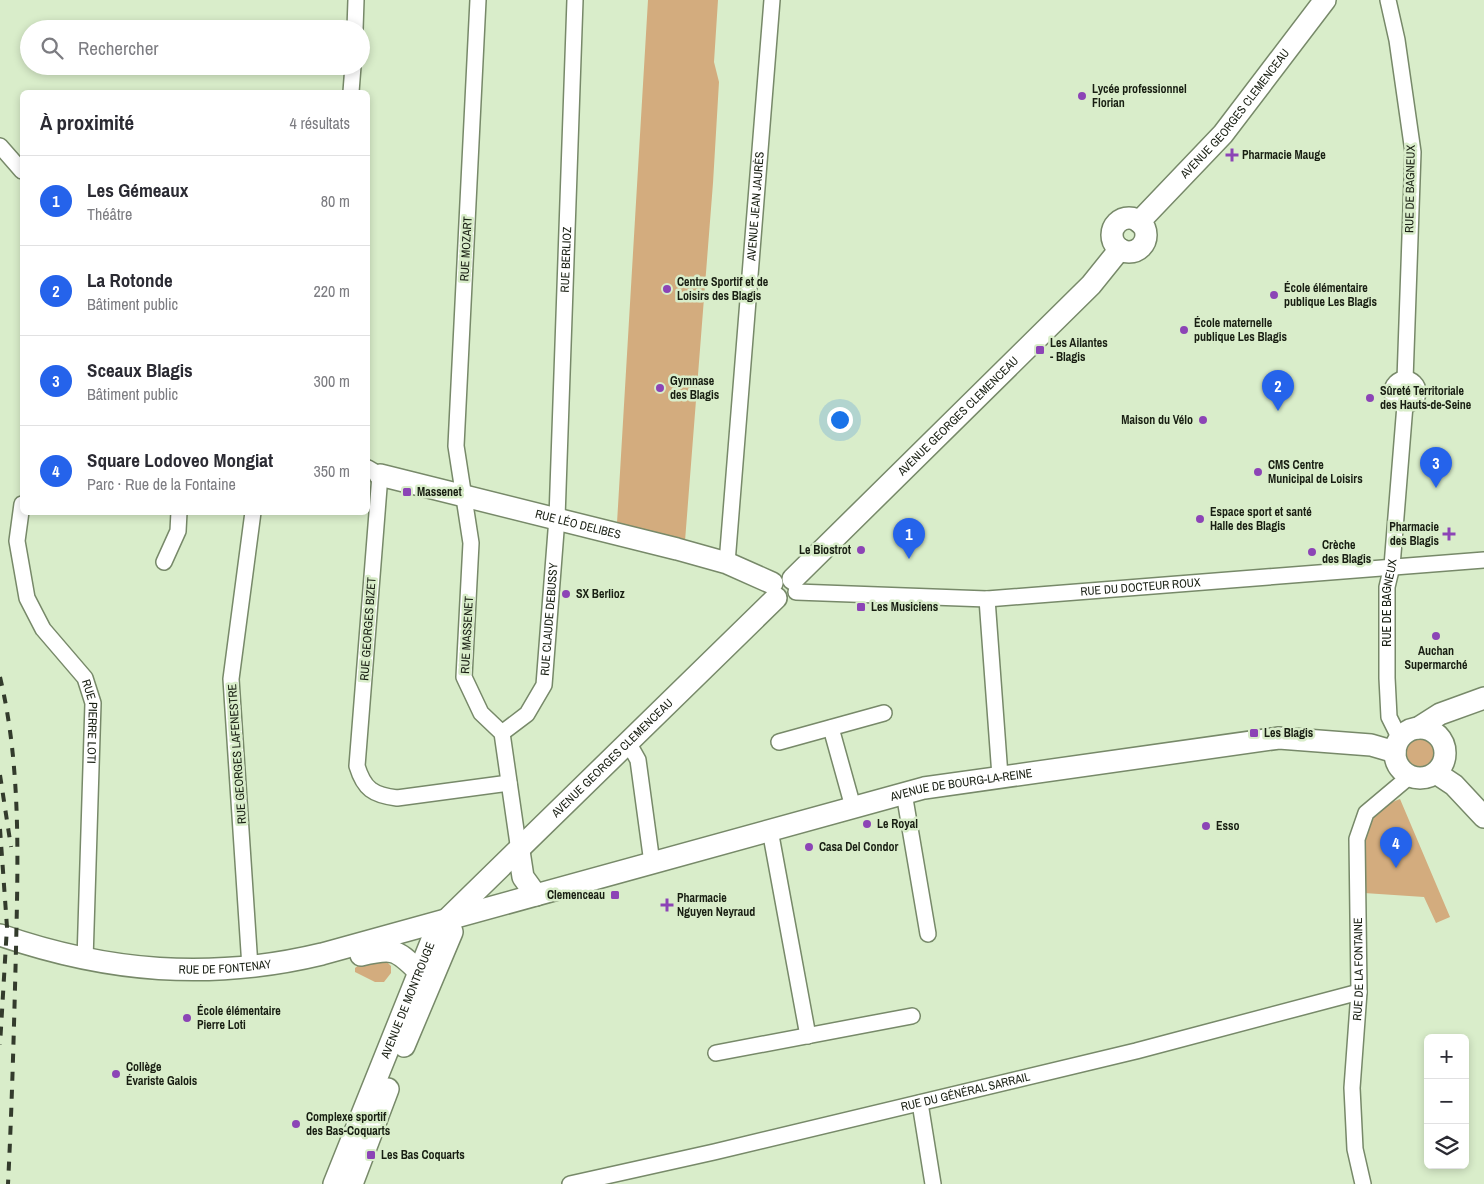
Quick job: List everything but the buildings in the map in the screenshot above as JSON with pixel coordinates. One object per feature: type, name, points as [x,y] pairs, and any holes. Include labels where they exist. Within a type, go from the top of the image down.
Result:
[{"type":"street","points":[[355,20],[356,0]]},
{"type":"street","name":"RUE MOZART","points":[[463,496],[456,446],[478,0]]},
{"type":"street","name":"RUE BERLIOZ","points":[[557,518],[575,0]]},
{"type":"street","name":"AVENUE JEAN JAURÈS","points":[[727,563],[772,0]]},
{"type":"street","name":"AVENUE GEORGES CLEMENCEAU","points":[[448,919],[629,744],[1091,285],[1120,249],[1113,241],[1115,225],[1124,219],[1135,219],[1140,222],[1223,134],[1325,0]]},
{"type":"street","name":"RUE DE BAGNEUX","points":[[1388,0],[1397,40],[1413,152],[1405,373],[1415,385],[1417,395],[1412,403],[1404,405],[1392,566],[1387,587],[1389,716],[1397,746]]},
{"type":"street","points":[[351,90],[352,75]]},
{"type":"street","points":[[0,146],[20,169]]},
{"type":"street","name":"RUE LÉO DELIBES","points":[[374,472],[727,563],[784,588]]},
{"type":"street","name":"RUE GEORGES BIZET","points":[[374,472],[357,766],[362,782],[379,796],[397,798],[509,783]]},
{"type":"street","name":"RUE MASSENET","points":[[463,496],[471,543],[464,677],[481,713],[502,733]]},
{"type":"street","name":"RUE PIERRE LOTI","points":[[21,515],[17,541],[27,598],[43,629],[84,678],[93,703],[85,960]]},
{"type":"street","points":[[164,562],[178,531],[179,515]]},
{"type":"street","name":"RUE GEORGES LAFENESTRE","points":[[250,967],[231,679],[253,515]]},
{"type":"street","name":"RUE CLAUDE DEBUSSY","points":[[502,733],[526,714],[544,685],[557,518]]},
{"type":"street","name":"RUE DU DOCTEUR ROUX","points":[[784,588],[987,599],[1202,584],[1392,566],[1484,560]]},
{"type":"street","points":[[987,599],[1000,776]]},
{"type":"street","points":[[1418,728],[1430,730],[1439,736],[1445,750],[1443,762],[1436,773],[1427,777],[1410,776],[1402,771],[1397,746],[1407,732],[1418,728],[1440,714],[1484,700]]},
{"type":"street","points":[[1442,741],[1452,725],[1484,700]]},
{"type":"street","points":[[779,742],[884,713]]},
{"type":"street","points":[[831,728],[853,807]]},
{"type":"street","points":[[502,733],[523,877],[536,895]]},
{"type":"street","name":"AVENUE DE BOURG-LA-REINE","points":[[448,919],[924,788],[1279,738],[1397,746]]},
{"type":"street","points":[[629,744],[638,760],[652,863]]},
{"type":"street","points":[[1436,773],[1454,785],[1484,817]]},
{"type":"street","name":"RUE DE LA FONTAINE","points":[[1363,1184],[1355,1149],[1352,1088],[1358,992],[1357,839],[1366,813],[1410,776]]},
{"type":"street","points":[[904,793],[928,934]]},
{"type":"street","points":[[770,830],[808,1036]]},
{"type":"street","name":"RUE DE FONTENAY","points":[[0,935],[43,950],[85,960],[166,970],[250,967],[322,954],[448,919]]},
{"type":"street","name":"AVENUE DE MONTROUGE","points":[[334,1184],[418,971],[436,930],[448,919],[452,932],[408,1038],[352,1184]]},
{"type":"street","points":[[322,954],[352,957],[386,950],[396,951],[418,971]]},
{"type":"street","name":"RUE DU GÉNÉRAL SARRAIL","points":[[570,1184],[588,1182],[1144,1049],[1358,992]]},
{"type":"street","points":[[716,1053],[912,1016]]},
{"type":"street","points":[[920,1103],[933,1184]]},
{"type":"shaded area","name":"Centre Sportif et de Loisirs des Blagis","points":[[648,0],[718,0],[714,62],[719,82],[713,183],[685,541],[617,523]]},
{"type":"shaded area","points":[[1420,738],[1430,743],[1435,753],[1430,763],[1420,768],[1410,763],[1405,753],[1410,743]]},
{"type":"shaded area","points":[[1400,799],[1450,917],[1436,923],[1424,897],[1364,893],[1363,851],[1369,826],[1376,815],[1386,806]]},
{"type":"shaded area","points":[[384,959],[391,966],[391,973],[384,982],[375,982],[355,972],[355,968],[360,964]]},
{"type":"railway","points":[[0,677],[12,744],[17,812],[17,915],[8,1184]]},
{"type":"railway","points":[[0,775],[11,847]]},
{"type":"railway","points":[[0,829],[7,927],[0,1045]]},
{"type":"place","name":"Lycée professionnel Florian","points":[[1082,96]]},
{"type":"place","name":"Pharmacie Mauge","points":[[1232,155]]},
{"type":"place","name":"Centre Sportif et de Loisirs des Blagis","points":[[667,289]]},
{"type":"place","name":"École élémentaire publique Les Blagis","points":[[1274,295]]},
{"type":"place","name":"École maternelle publique Les Blagis","points":[[1184,330]]},
{"type":"place","name":"Les Ailantes - Blagis","points":[[1040,350]]},
{"type":"place","name":"Gymnase des Blagis","points":[[660,388]]},
{"type":"place","name":"Sûreté Territoriale des Hauts-de-Seine","points":[[1370,398]]},
{"type":"place","name":"La Rotonde","points":[[1278,411]]},
{"type":"place","name":"Maison du Vélo","points":[[1203,420]]},
{"type":"place","name":"CMS Centre Municipal de Loisirs","points":[[1258,472]]},
{"type":"place","name":"Sceaux Blagis","points":[[1436,488]]},
{"type":"place","name":"Massenet","points":[[407,492]]},
{"type":"place","name":"Espace sport et santé Halle des Blagis","points":[[1200,519]]},
{"type":"place","name":"Pharmacie des Blagis","points":[[1449,534]]},
{"type":"place","name":"Le Biostrot","points":[[861,550]]},
{"type":"place","name":"Crèche des Blagis","points":[[1312,552]]},
{"type":"place","name":"Les Gémeaux","points":[[909,559]]},
{"type":"place","name":"SX Berlioz","points":[[566,594]]},
{"type":"place","name":"Les Musiciens","points":[[861,607]]},
{"type":"place","name":"Auchan Supermarché","points":[[1436,636]]},
{"type":"place","name":"Les Blagis","points":[[1254,733]]},
{"type":"place","name":"Le Royal","points":[[867,824]]},
{"type":"place","name":"Esso","points":[[1206,826]]},
{"type":"place","name":"Casa Del Condor","points":[[809,847]]},
{"type":"place","name":"Square Lodoveo Mongiat","points":[[1396,868]]},
{"type":"place","name":"Clemenceau","points":[[615,895]]},
{"type":"place","name":"Pharmacie Nguyen Neyraud","points":[[667,905]]},
{"type":"place","name":"École élémentaire Pierre Loti","points":[[187,1018]]},
{"type":"place","name":"Collège Évariste Galois","points":[[116,1074]]},
{"type":"place","name":"Complexe sportif des Bas-Coquarts","points":[[296,1124]]},
{"type":"place","name":"Les Bas Coquarts","points":[[371,1155]]}]
